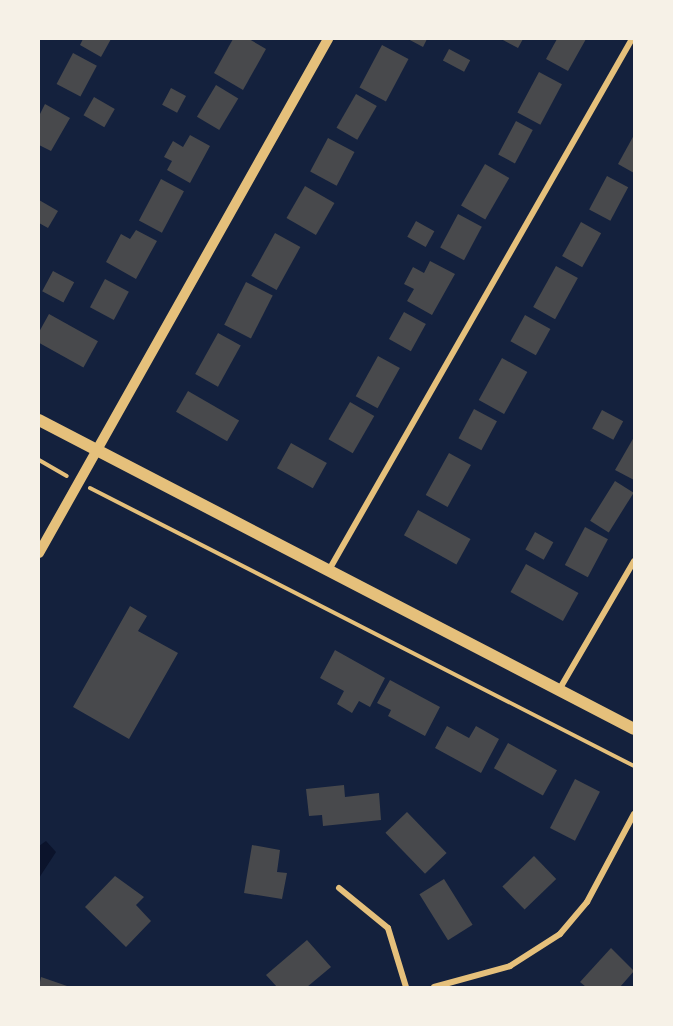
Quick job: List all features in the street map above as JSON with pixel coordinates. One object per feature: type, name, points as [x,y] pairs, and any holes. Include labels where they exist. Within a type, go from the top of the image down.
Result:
[{"type":"main road","points":[[39,420],[634,729]]},
{"type":"street","points":[[39,553],[328,39]]},
{"type":"street","points":[[329,570],[632,39]]},
{"type":"street","points":[[559,690],[634,561]]},
{"type":"street","points":[[434,987],[510,966],[560,934],[587,902],[634,814]]},
{"type":"street","points":[[339,888],[388,928],[406,987]]},
{"type":"path","points":[[39,460],[634,766]]},
{"type":"water","points":[[46,841],[56,852],[39,878],[39,846]]},
{"type":"building","points":[[83,39],[111,39],[101,57],[80,45]]},
{"type":"building","points":[[233,39],[249,39],[266,49],[243,90],[214,73]]},
{"type":"building","points":[[408,39],[427,39],[423,47]]},
{"type":"building","points":[[501,39],[523,39],[518,48]]},
{"type":"building","points":[[557,39],[586,39],[568,71],[546,59]]},
{"type":"building","points":[[382,45],[408,59],[386,101],[359,87]]},
{"type":"building","points":[[449,49],[470,60],[464,72],[443,60]]},
{"type":"building","points":[[73,53],[97,66],[80,97],[57,84]]},
{"type":"building","points":[[539,72],[562,84],[540,125],[517,113]]},
{"type":"building","points":[[216,85],[238,98],[219,130],[197,117]]},
{"type":"building","points":[[171,88],[186,96],[177,113],[162,105]]},
{"type":"building","points":[[356,94],[377,106],[357,140],[336,128]]},
{"type":"building","points":[[94,97],[115,109],[104,127],[84,115]]},
{"type":"building","points":[[45,104],[70,118],[51,151],[39,145],[39,116]]},
{"type":"building","points":[[516,121],[533,130],[515,163],[498,155]]},
{"type":"building","points":[[190,135],[210,146],[190,183],[167,170],[172,161],[164,157],[173,141],[183,147]]},
{"type":"building","points":[[634,135],[634,173],[618,164]]},
{"type":"building","points":[[328,138],[354,152],[337,186],[310,172]]},
{"type":"building","points":[[485,164],[509,178],[485,220],[461,206]]},
{"type":"building","points":[[607,176],[628,187],[610,221],[589,210]]},
{"type":"building","points":[[161,179],[184,191],[162,233],[139,220]]},
{"type":"building","points":[[305,186],[334,203],[316,235],[286,218]]},
{"type":"building","points":[[39,200],[58,211],[48,228],[39,223]]},
{"type":"building","points":[[458,214],[482,227],[464,260],[440,248]]},
{"type":"building","points":[[416,221],[434,231],[426,247],[407,237]]},
{"type":"building","points":[[581,222],[601,233],[582,267],[562,256]]},
{"type":"building","points":[[136,230],[157,241],[136,279],[106,262],[121,234],[130,239]]},
{"type":"building","points":[[275,233],[300,247],[277,290],[251,276]]},
{"type":"building","points":[[430,261],[455,274],[432,315],[407,301],[414,289],[404,284],[413,267],[424,273]]},
{"type":"building","points":[[556,266],[578,278],[555,319],[533,307]]},
{"type":"building","points":[[53,271],[74,282],[63,303],[42,291]]},
{"type":"building","points":[[105,279],[129,292],[114,320],[90,307]]},
{"type":"building","points":[[246,282],[273,296],[251,338],[224,325]]},
{"type":"building","points":[[404,312],[426,324],[411,351],[389,339]]},
{"type":"building","points":[[49,314],[98,341],[83,367],[39,343],[39,332]]},
{"type":"building","points":[[525,315],[550,329],[536,355],[510,341]]},
{"type":"building","points":[[218,333],[241,346],[218,387],[195,374]]},
{"type":"building","points":[[378,356],[400,368],[378,408],[356,396]]},
{"type":"building","points":[[502,358],[527,372],[504,414],[479,400]]},
{"type":"building","points":[[188,391],[239,420],[227,441],[176,412]]},
{"type":"building","points":[[350,402],[374,416],[353,453],[328,439]]},
{"type":"building","points":[[474,409],[497,421],[481,450],[459,438]]},
{"type":"building","points":[[602,410],[623,421],[613,440],[592,429]]},
{"type":"building","points":[[634,437],[634,480],[615,470]]},
{"type":"building","points":[[291,443],[327,463],[313,488],[277,468]]},
{"type":"building","points":[[449,453],[471,465],[448,507],[426,495]]},
{"type":"building","points":[[615,481],[634,493],[609,533],[590,521]]},
{"type":"building","points":[[418,510],[470,539],[456,564],[404,535]]},
{"type":"building","points":[[585,527],[608,539],[588,577],[565,565]]},
{"type":"building","points":[[535,532],[553,542],[544,560],[525,549]]},
{"type":"building","points":[[526,564],[578,593],[563,621],[510,592]]},
{"type":"building","points":[[130,606],[147,616],[138,631],[178,653],[129,739],[73,707]]},
{"type":"building","points":[[335,650],[385,678],[370,707],[359,701],[352,713],[337,704],[344,691],[320,678]]},
{"type":"building","points":[[390,680],[440,707],[425,736],[388,716],[391,710],[377,703]]},
{"type":"building","points":[[447,726],[469,738],[476,726],[499,739],[481,773],[435,748]]},
{"type":"building","points":[[508,743],[557,770],[543,796],[494,768]]},
{"type":"building","points":[[575,779],[600,792],[575,841],[550,828]]},
{"type":"building","points":[[344,785],[345,797],[379,793],[381,820],[323,826],[322,815],[309,816],[306,789]]},
{"type":"building","points":[[407,812],[447,853],[425,874],[385,833]]},
{"type":"building","points":[[252,845],[280,850],[277,872],[287,873],[282,899],[244,893]]},
{"type":"building","points":[[534,856],[556,879],[525,910],[502,887]]},
{"type":"building","points":[[115,876],[144,897],[136,905],[151,921],[126,947],[85,907]]},
{"type":"building","points":[[444,879],[473,925],[448,940],[419,894]]},
{"type":"building","points":[[307,940],[331,967],[307,987],[277,987],[266,975]]},
{"type":"building","points":[[611,948],[634,971],[620,987],[586,987],[580,982]]},
{"type":"building","points":[[41,977],[70,987],[39,987]]}]
